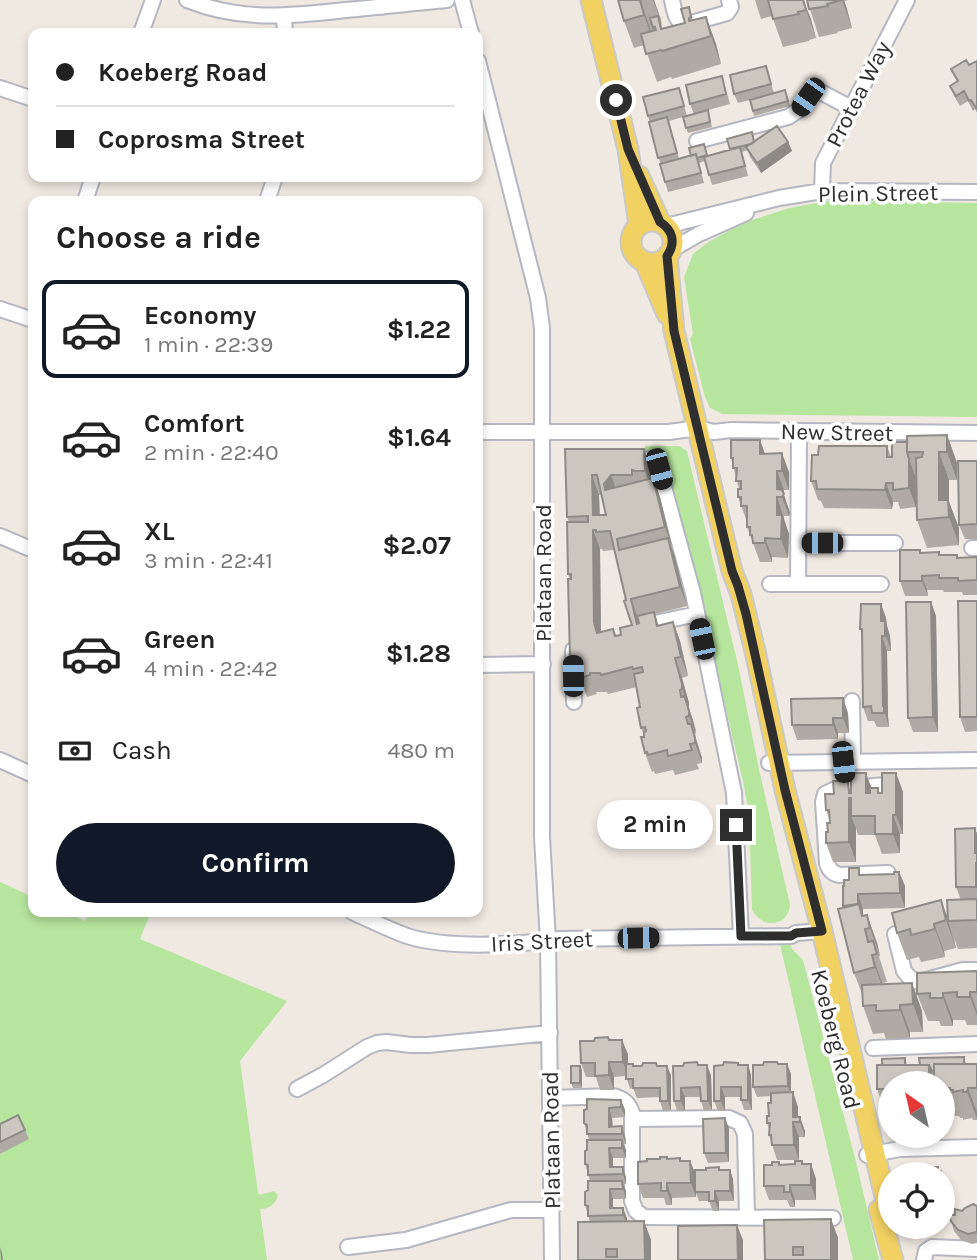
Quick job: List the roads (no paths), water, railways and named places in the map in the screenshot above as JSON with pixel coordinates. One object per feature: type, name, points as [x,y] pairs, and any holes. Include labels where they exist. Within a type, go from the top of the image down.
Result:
[{"type":"main road","points":[[591,0],[628,149],[639,225]]},
{"type":"main road","points":[[628,149],[663,224],[673,237],[669,253],[655,262],[645,262],[637,257],[631,245],[632,235],[639,225],[649,221],[663,224]]},
{"type":"main road","name":"Koeberg Road","points":[[669,253],[674,331]]},
{"type":"main road","name":"Koeberg Road","points":[[645,262],[674,331],[732,571],[735,604],[774,763],[799,844],[816,931],[893,1260]]},
{"type":"main road","name":"Koeberg Road","points":[[870,1154],[878,1181]]},
{"type":"main road","name":"Koeberg Road","points":[[895,1239],[900,1260]]},
{"type":"street","points":[[143,28],[153,0]]},
{"type":"street","points":[[187,0],[240,14],[284,17],[447,0]]},
{"type":"street","points":[[462,0],[470,28]]},
{"type":"street","points":[[671,0],[678,22],[684,25],[727,13],[731,7],[729,0]]},
{"type":"street","name":"Protea Way","points":[[822,191],[823,163],[907,0]]},
{"type":"street","points":[[284,17],[285,28]]},
{"type":"street","name":"Plataan Road","points":[[483,81],[538,298],[542,328],[542,837],[548,941],[552,1260]]},
{"type":"street","points":[[0,88],[28,97]]},
{"type":"street","points":[[697,141],[788,117],[799,110],[813,92],[819,92],[851,108]]},
{"type":"street","name":"Plein Street","points":[[663,224],[822,191],[977,192]]},
{"type":"street","name":"Plein Street","points":[[669,253],[699,234],[779,198]]},
{"type":"street","points":[[0,309],[28,318]]},
{"type":"street","name":"New Street","points":[[483,432],[669,432],[698,428],[714,432],[977,433]]},
{"type":"street","points":[[798,584],[799,431]]},
{"type":"street","points":[[612,459],[648,458],[657,465],[693,593],[734,793],[741,936]]},
{"type":"street","points":[[0,536],[28,548]]},
{"type":"street","points":[[798,543],[895,543]]},
{"type":"street","points":[[770,583],[881,584]]},
{"type":"street","points":[[650,624],[697,614]]},
{"type":"street","points":[[573,637],[574,702]]},
{"type":"street","points":[[483,665],[543,664]]},
{"type":"street","points":[[846,789],[852,701]]},
{"type":"street","points":[[0,760],[28,773]]},
{"type":"street","points":[[774,763],[977,760]]},
{"type":"street","points":[[885,785],[829,791],[823,798],[828,867],[833,873],[888,873]]},
{"type":"street","name":"Iris Street","points":[[363,917],[407,936],[440,943],[791,936],[816,931]]},
{"type":"street","points":[[895,933],[904,971],[914,981],[963,970],[977,970]]},
{"type":"street","points":[[297,1088],[377,1043],[428,1045],[550,1034]]},
{"type":"street","points":[[873,1048],[977,1044]]},
{"type":"street","points":[[551,1098],[618,1097],[630,1107],[632,1201],[639,1215],[649,1218],[833,1217]]},
{"type":"street","points":[[632,1119],[729,1118],[740,1123],[745,1134],[747,1217]]},
{"type":"street","points":[[870,1154],[900,1149],[977,1147]]},
{"type":"street","points":[[348,1247],[406,1240],[512,1210],[552,1210]]},
{"type":"street","points":[[925,1260],[926,1251],[936,1246],[977,1248]]}]
